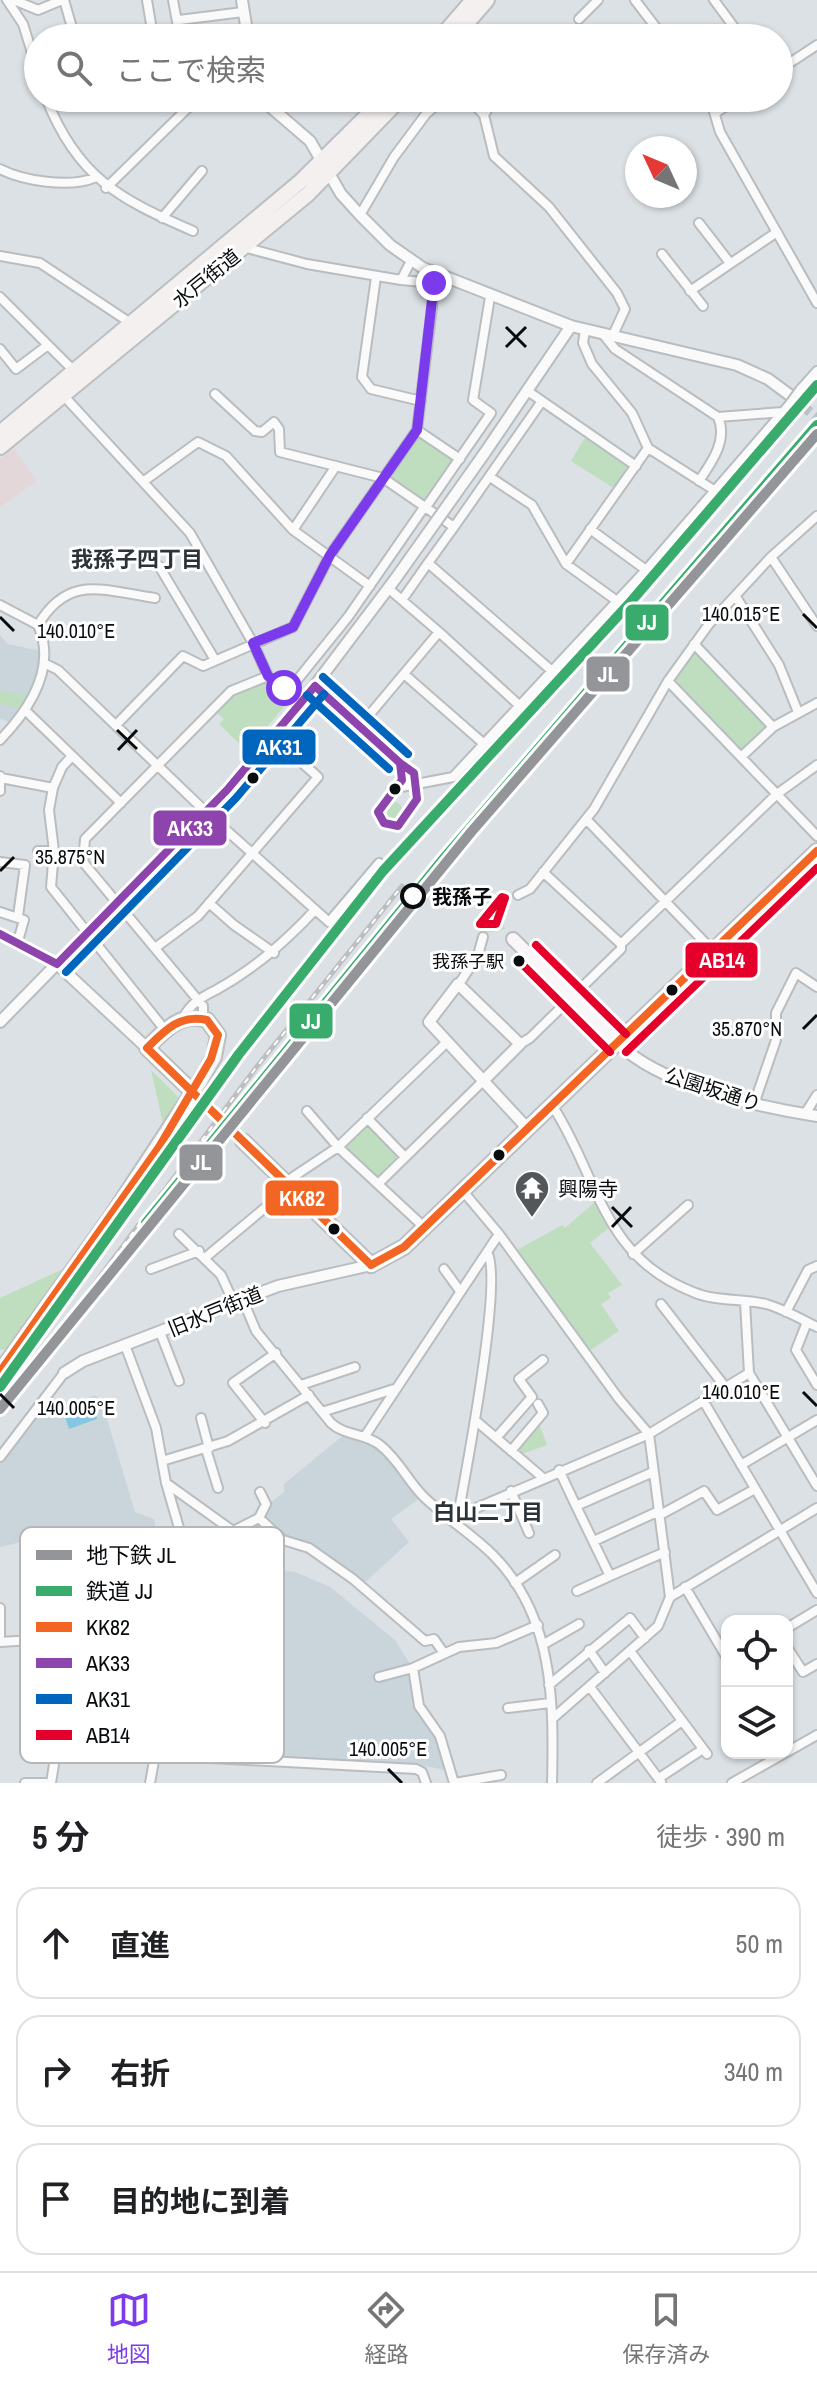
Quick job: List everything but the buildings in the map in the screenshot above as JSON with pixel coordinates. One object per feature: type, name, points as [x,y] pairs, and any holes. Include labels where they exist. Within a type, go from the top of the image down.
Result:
[{"type":"highway","points":[[452,24],[473,0]]},
{"type":"highway","points":[[473,24],[487,0]]},
{"type":"highway","name":"水戸街道","points":[[0,433],[326,167],[373,112]]},
{"type":"highway","name":"水戸街道","points":[[0,447],[243,247],[386,112]]},
{"type":"highway","points":[[243,1141],[371,1265],[394,1254],[817,851]]},
{"type":"highway","points":[[1,1368],[111,1217],[184,1106],[200,1081],[214,1057],[218,1041],[213,1026],[203,1018],[183,1019],[165,1030],[147,1048],[202,1101]]},
{"type":"main road","points":[[513,939],[618,1043]]},
{"type":"street","points":[[7,0],[24,27]]},
{"type":"street","points":[[14,0],[38,10],[63,0],[71,24]]},
{"type":"street","points":[[147,0],[151,24]]},
{"type":"street","points":[[175,0],[179,24]]},
{"type":"street","points":[[579,19],[598,0]]},
{"type":"street","points":[[635,0],[653,24]]},
{"type":"street","points":[[714,0],[732,24]]},
{"type":"street","points":[[179,20],[242,6]]},
{"type":"street","points":[[793,61],[817,45]]},
{"type":"street","points":[[53,112],[71,148],[94,178],[106,188],[162,218],[193,231]]},
{"type":"street","points":[[106,188],[184,112]]},
{"type":"street","points":[[275,112],[310,141],[360,215],[435,279],[585,330],[737,365],[768,379],[791,401]]},
{"type":"street","points":[[360,215],[394,157],[428,112]]},
{"type":"street","points":[[481,112],[494,156],[549,207],[617,293],[625,309],[608,334]]},
{"type":"street","points":[[717,112],[720,132],[817,303]]},
{"type":"street","points":[[0,169],[28,179],[94,178]]},
{"type":"street","points":[[162,218],[202,171]]},
{"type":"street","points":[[699,223],[730,263]]},
{"type":"street","points":[[690,291],[777,232]]},
{"type":"street","points":[[243,247],[295,262],[376,277],[435,279]]},
{"type":"street","points":[[662,254],[703,306]]},
{"type":"street","points":[[0,256],[40,263],[133,324]]},
{"type":"street","points":[[401,280],[411,261]]},
{"type":"street","points":[[376,277],[362,377],[371,389],[421,401]]},
{"type":"street","points":[[116,725],[183,656],[199,666],[293,627],[330,555],[417,430],[435,279]]},
{"type":"street","points":[[63,395],[190,533],[253,643],[268,676],[284,688],[294,684],[370,586],[491,413],[473,400],[490,297]]},
{"type":"street","points":[[2,300],[74,371]]},
{"type":"street","points":[[0,1022],[206,812],[315,686],[389,589],[529,392],[571,326]]},
{"type":"street","points":[[585,330],[583,343],[592,364],[627,405],[648,448],[717,492]]},
{"type":"street","points":[[608,334],[615,349],[718,417],[791,401]]},
{"type":"street","points":[[0,349],[16,369],[48,345]]},
{"type":"street","points":[[396,788],[453,777],[717,492],[817,371]]},
{"type":"street","points":[[529,392],[636,466]]},
{"type":"street","points":[[215,394],[255,431],[262,432],[274,422],[279,429],[280,452],[383,478],[454,527]]},
{"type":"street","points":[[402,600],[542,401]]},
{"type":"street","points":[[699,481],[714,458],[721,439],[718,417]]},
{"type":"street","points":[[417,430],[460,459]]},
{"type":"street","points":[[144,481],[198,442],[226,456],[293,530],[370,586]]},
{"type":"street","points":[[566,564],[648,448]]},
{"type":"street","points":[[293,530],[336,466]]},
{"type":"street","points":[[490,477],[532,505],[566,564],[617,601]]},
{"type":"street","points":[[518,895],[530,889],[586,819],[668,681],[694,644],[771,557],[817,516]]},
{"type":"street","points":[[590,529],[646,570]]},
{"type":"street","points":[[771,557],[817,626]]},
{"type":"street","points":[[428,563],[552,671]]},
{"type":"street","points":[[159,566],[215,660]]},
{"type":"street","points":[[38,625],[61,595],[80,589],[155,598]]},
{"type":"street","points":[[389,589],[520,706]]},
{"type":"street","points":[[736,597],[770,649],[798,712]]},
{"type":"street","points":[[0,605],[38,625],[44,639],[44,663],[26,711],[0,740]]},
{"type":"street","points":[[360,726],[439,632]]},
{"type":"street","points":[[694,644],[773,727]]},
{"type":"street","points":[[44,663],[58,670],[206,812],[329,922],[379,863]]},
{"type":"street","points":[[404,674],[483,743]]},
{"type":"street","points":[[203,1018],[203,1006],[83,862],[85,839],[231,691],[268,676]]},
{"type":"street","points":[[668,681],[817,836]]},
{"type":"street","points":[[315,686],[400,763]]},
{"type":"street","points":[[741,757],[773,727],[817,703]]},
{"type":"street","points":[[26,711],[121,803]]},
{"type":"street","points":[[155,948],[209,903],[318,777],[273,737]]},
{"type":"street","points":[[72,756],[62,767],[53,788],[49,810],[54,851],[51,887],[165,1030]]},
{"type":"street","points":[[378,1184],[777,794],[817,765]]},
{"type":"street","points":[[0,791],[0,776],[53,788]]},
{"type":"street","points":[[586,819],[713,951]]},
{"type":"street","points":[[38,851],[54,851]]},
{"type":"street","points":[[0,862],[25,865],[18,916]]},
{"type":"street","points":[[543,872],[621,944]]},
{"type":"street","points":[[209,903],[274,953]]},
{"type":"street","points":[[183,1019],[198,1000],[251,971],[274,953],[315,910]]},
{"type":"street","points":[[0,912],[24,920],[18,941]]},
{"type":"street","points":[[0,934],[57,964],[147,1048]]},
{"type":"street","points":[[483,937],[478,955],[429,1022],[528,1129]]},
{"type":"street","points":[[754,1104],[776,1040],[776,1013],[784,990],[796,973],[817,987]]},
{"type":"street","points":[[459,984],[520,1044]]},
{"type":"street","points":[[151,1269],[202,1254],[288,1185],[293,1177],[338,1147],[446,1043]]},
{"type":"street","name":"公園坂通り","points":[[618,1043],[635,1060],[655,1071],[754,1104],[817,1116]]},
{"type":"street","points":[[805,1114],[817,1095]]},
{"type":"street","points":[[552,1105],[565,1126],[590,1185],[633,1254],[655,1271],[695,1293],[786,1312],[814,1324],[796,1350],[817,1385]]},
{"type":"street","points":[[307,1111],[338,1147],[424,1227]]},
{"type":"street","points":[[367,1118],[405,1157]]},
{"type":"street","points":[[462,1190],[499,1234],[619,1399],[649,1434],[670,1597],[658,1626],[552,1719]]},
{"type":"street","points":[[633,1254],[688,1205]]},
{"type":"street","points":[[179,1234],[221,1275],[256,1331],[337,1428],[365,1436],[390,1454],[425,1498],[455,1517],[494,1556],[515,1583],[538,1625],[544,1644],[552,1719],[552,1783]]},
{"type":"street","points":[[365,1436],[499,1234]]},
{"type":"street","points":[[455,1517],[475,1420],[492,1274],[487,1252]]},
{"type":"street","name":"旧水戸街道","points":[[64,1373],[238,1300],[278,1286],[371,1265]]},
{"type":"street","points":[[786,1312],[808,1270],[817,1266]]},
{"type":"street","points":[[444,1269],[460,1291]]},
{"type":"street","points":[[745,1302],[749,1373],[817,1486]]},
{"type":"street","points":[[661,1304],[726,1388]]},
{"type":"street","points":[[160,1332],[179,1381]]},
{"type":"street","points":[[125,1345],[156,1428],[166,1483],[179,1527]]},
{"type":"street","points":[[265,1423],[233,1383],[276,1353]]},
{"type":"street","points":[[496,1438],[532,1397],[519,1379],[543,1360]]},
{"type":"street","points":[[301,1385],[355,1367]]},
{"type":"street","points":[[0,1457],[64,1373]]},
{"type":"street","points":[[455,1517],[542,1477],[649,1434],[749,1373]]},
{"type":"street","points":[[322,1412],[395,1389]]},
{"type":"street","points":[[162,1461],[208,1448],[265,1423],[309,1395]]},
{"type":"street","points":[[704,1402],[817,1593]]},
{"type":"street","points":[[511,1451],[543,1413],[538,1404]]},
{"type":"street","points":[[201,1418],[218,1488]]},
{"type":"street","points":[[475,1420],[542,1477]]},
{"type":"street","points":[[741,1465],[817,1420]]},
{"type":"street","points":[[559,1470],[610,1576]]},
{"type":"street","points":[[576,1506],[653,1472]]},
{"type":"street","points":[[166,1483],[227,1527]]},
{"type":"street","points":[[594,1541],[704,1491],[717,1510],[755,1489]]},
{"type":"street","points":[[511,1491],[529,1533]]},
{"type":"street","points":[[241,1527],[259,1518],[266,1504],[260,1492]]},
{"type":"street","points":[[670,1597],[817,1508]]},
{"type":"street","points":[[259,1518],[269,1527]]},
{"type":"street","points":[[284,1540],[309,1548],[324,1558],[419,1632],[425,1641],[434,1639],[443,1652]]},
{"type":"street","points":[[577,1591],[665,1552]]},
{"type":"street","points":[[515,1583],[555,1555]]},
{"type":"street","points":[[685,1587],[721,1648]]},
{"type":"street","points":[[0,1608],[0,1642],[20,1641]]},
{"type":"street","points":[[793,1624],[817,1610]]},
{"type":"street","points":[[549,1685],[630,1618],[645,1638]]},
{"type":"street","points":[[544,1644],[579,1624]]},
{"type":"street","points":[[379,1677],[413,1668],[443,1652],[496,1643],[538,1625]]},
{"type":"street","points":[[589,1650],[605,1673]]},
{"type":"street","points":[[590,1687],[660,1780],[705,1752],[630,1651]]},
{"type":"street","points":[[793,1656],[803,1672],[817,1664]]},
{"type":"street","points":[[413,1668],[419,1706],[440,1736],[454,1783],[501,1775]]},
{"type":"street","points":[[508,1708],[550,1703]]},
{"type":"street","points":[[597,1783],[682,1721]]},
{"type":"street","points":[[793,1748],[817,1735]]},
{"type":"street","points":[[732,1783],[774,1759]]},
{"type":"street","points":[[284,1762],[416,1769],[422,1772],[426,1783]]},
{"type":"street","points":[[25,1783],[48,1783],[52,1763]]},
{"type":"street","points":[[150,1783],[154,1763]]},
{"type":"shaded area","points":[[13,448],[37,481],[0,507],[0,459]]},
{"type":"shaded area","points":[[0,635],[8,644],[41,651],[33,684],[11,722],[0,719]]},
{"type":"shaded area","points":[[96,1395],[107,1419],[135,1512],[154,1519],[156,1527],[20,1527],[20,1542],[0,1547],[0,1464],[35,1418]]},
{"type":"shaded area","points":[[345,1434],[358,1436],[383,1449],[421,1497],[391,1519],[409,1542],[363,1584],[285,1537],[284,1527],[275,1527],[265,1517],[270,1503],[284,1492],[284,1484]]},
{"type":"shaded area","points":[[284,1570],[330,1587],[395,1640],[410,1664],[417,1709],[438,1737],[446,1770],[420,1765],[284,1759]]},
{"type":"green space","points":[[422,437],[456,461],[427,501],[393,478],[392,474],[417,438]]},
{"type":"green space","points":[[589,438],[628,465],[615,489],[571,461],[584,439]]},
{"type":"green space","points":[[691,651],[696,652],[767,725],[743,751],[673,682]]},
{"type":"green space","points":[[266,681],[285,692],[297,691],[247,751],[219,724],[224,719],[216,712],[233,694]]},
{"type":"green space","points":[[0,691],[27,695],[19,708],[0,704]]},
{"type":"green space","points":[[390,802],[398,802],[403,811],[401,818],[390,820],[385,815],[385,807]]},
{"type":"green space","points":[[492,897],[505,929],[482,934],[474,928],[476,917]]},
{"type":"green space","points":[[151,1070],[181,1100],[164,1128]]},
{"type":"green space","points":[[366,1125],[399,1154],[377,1178],[346,1149],[346,1145]]},
{"type":"green space","points":[[595,1202],[610,1227],[590,1243],[622,1285],[608,1293],[611,1298],[601,1304],[619,1331],[588,1352],[517,1250],[562,1225],[565,1228]]},
{"type":"green space","points":[[65,1268],[9,1349],[0,1350],[0,1298]]},
{"type":"green space","points":[[539,1423],[547,1445],[522,1454],[518,1447]]},
{"type":"water","points":[[93,1404],[97,1419],[69,1429],[64,1414]]},
{"type":"tunnel","points":[[791,396],[817,418]]},
{"type":"tunnel","points":[[202,1101],[243,1141]]},
{"type":"railway","points":[[58,1333],[255,1069],[402,886]]},
{"type":"metro line","name":"JL","points":[[0,1409],[472,831],[817,434]]},
{"type":"rail line","name":"JJ","points":[[0,1387],[239,1054],[383,871],[628,605],[817,385]]},
{"type":"rail line","name":"JJ","points":[[146,1223],[445,857],[817,425]]},
{"type":"transit line","name":"AK31","points":[[323,677],[408,754]]},
{"type":"transit line","name":"AK33","points":[[315,686],[400,763]]},
{"type":"transit line","name":"AK33","points":[[57,964],[227,790],[315,686]]},
{"type":"transit line","name":"AK31","points":[[66,972],[236,798],[324,694]]},
{"type":"transit line","name":"AK31","points":[[307,695],[389,769]]},
{"type":"transit line","name":"AK33","points":[[400,763],[414,773],[417,799],[398,826],[384,823],[378,812],[402,780],[400,763]]},
{"type":"transit line","name":"KK82","points":[[371,1265],[404,1247],[817,851]]},
{"type":"transit line","name":"AB14","points":[[626,1052],[817,868]]},
{"type":"transit line","name":"AB14","points":[[502,897],[505,898],[496,924],[480,924],[502,897]]},
{"type":"transit line","name":"AK33","points":[[0,934],[57,964]]},
{"type":"transit line","name":"AB14","points":[[536,945],[626,1034]]},
{"type":"transit line","name":"AB14","points":[[519,961],[610,1052]]},
{"type":"transit line","name":"KK82","points":[[0,1372],[159,1147],[211,1059],[218,1035],[207,1020],[189,1019],[167,1030],[147,1048]]},
{"type":"transit line","name":"KK82","points":[[147,1048],[371,1265]]},
{"type":"place","name":"我孫子","points":[[413,896]]},
{"type":"place","name":"我孫子駅","points":[[519,961]]},
{"type":"place","name":"興陽寺","points":[[532,1219]]},
{"type":"district","name":"我孫子四丁目","points":[[137,559]]},
{"type":"district","name":"白山二丁目","points":[[488,1512]]},
{"type":"route","points":[[284,688],[268,676],[253,643],[293,627],[330,555],[417,430],[434,283]]}]
